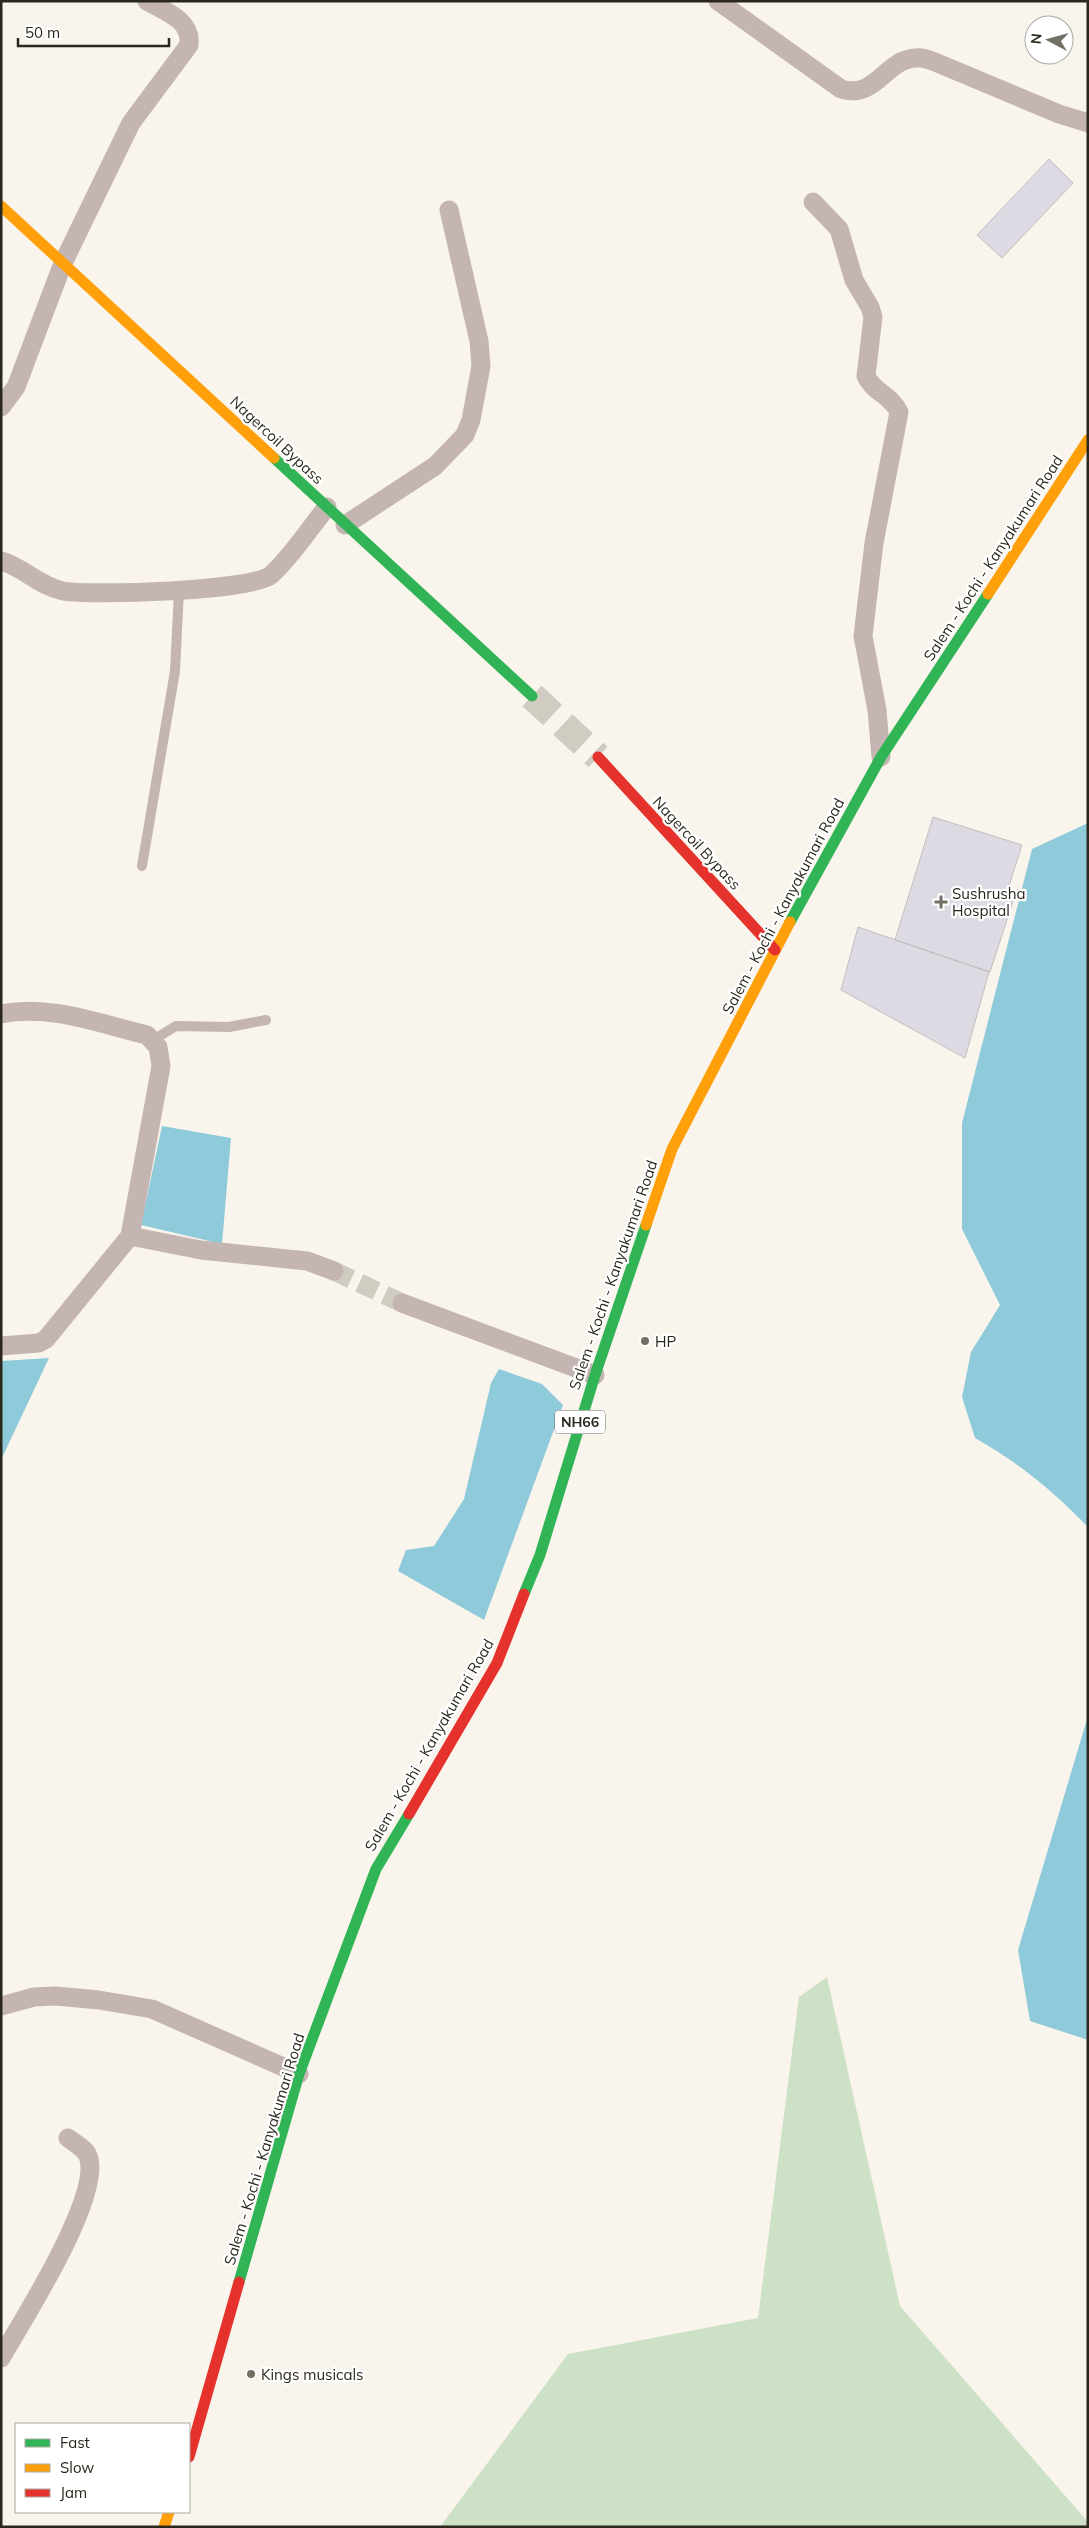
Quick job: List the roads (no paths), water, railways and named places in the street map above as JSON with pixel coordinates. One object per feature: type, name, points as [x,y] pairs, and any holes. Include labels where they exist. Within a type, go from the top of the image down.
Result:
[{"type":"main road","name":"Nagercoil Bypass","points":[[1,206],[532,696]]},
{"type":"main road","name":"Salem - Kochi - Kanyakumari Road","points":[[190,2454],[299,2074],[376,1869],[497,1663],[540,1556],[595,1374],[672,1149],[775,950],[881,757],[1088,440]]},
{"type":"main road","name":"Nagercoil Bypass","points":[[598,757],[775,950]]},
{"type":"main road","points":[[164,2527],[169,2513]]},
{"type":"street","points":[[1,407],[16,387],[63,263],[131,123],[189,45],[190,36],[184,23],[147,1]]},
{"type":"street","points":[[718,1],[841,89],[852,92],[863,91],[902,62],[916,58],[935,62],[1059,114],[1088,122]]},
{"type":"street","points":[[813,202],[839,229],[854,280],[870,307],[873,317],[866,376],[870,385],[889,397],[900,412],[874,543],[864,636],[877,710],[881,757]]},
{"type":"street","points":[[345,525],[435,466],[465,435],[472,420],[481,366],[479,341],[449,210]]},
{"type":"street","points":[[1,561],[10,563],[40,582],[64,591],[179,591],[252,583],[270,576],[327,507]]},
{"type":"street","points":[[1,1014],[22,1010],[42,1010],[147,1035],[154,1040],[158,1047],[161,1066],[130,1236],[46,1339],[39,1343],[1,1346]]},
{"type":"street","points":[[130,1236],[201,1250],[307,1261],[334,1271]]},
{"type":"street","points":[[402,1304],[595,1374]]},
{"type":"street","points":[[1,2006],[34,1997],[56,1996],[99,2000],[152,2010],[299,2074]]},
{"type":"street","points":[[1,2358],[75,2225],[90,2185],[89,2157],[85,2150],[68,2138]]},
{"type":"lane","points":[[142,866],[175,671],[179,591]]},
{"type":"lane","points":[[154,1040],[176,1026],[229,1027],[266,1020]]},
{"type":"water","points":[[1088,823],[1088,1527],[1035,1478],[975,1438],[962,1397],[971,1352],[1000,1305],[962,1229],[962,1123],[1032,849]]},
{"type":"water","points":[[162,1126],[231,1138],[222,1244],[141,1225]]},
{"type":"water","points":[[49,1358],[1,1460],[1,1361]]},
{"type":"water","points":[[499,1369],[542,1384],[563,1405],[484,1620],[398,1571],[406,1550],[434,1546],[464,1499],[491,1383]]},
{"type":"water","points":[[1088,1716],[1088,2040],[1030,2021],[1018,1950]]},
{"type":"tunnel","points":[[532,696],[598,757]]},
{"type":"tunnel","points":[[334,1271],[402,1303]]},
{"type":"place","name":"Sushrusha Hospital","points":[[941,902]]},
{"type":"place","name":"HP","points":[[645,1341]]},
{"type":"place","name":"Kings musicals","points":[[251,2374]]}]
